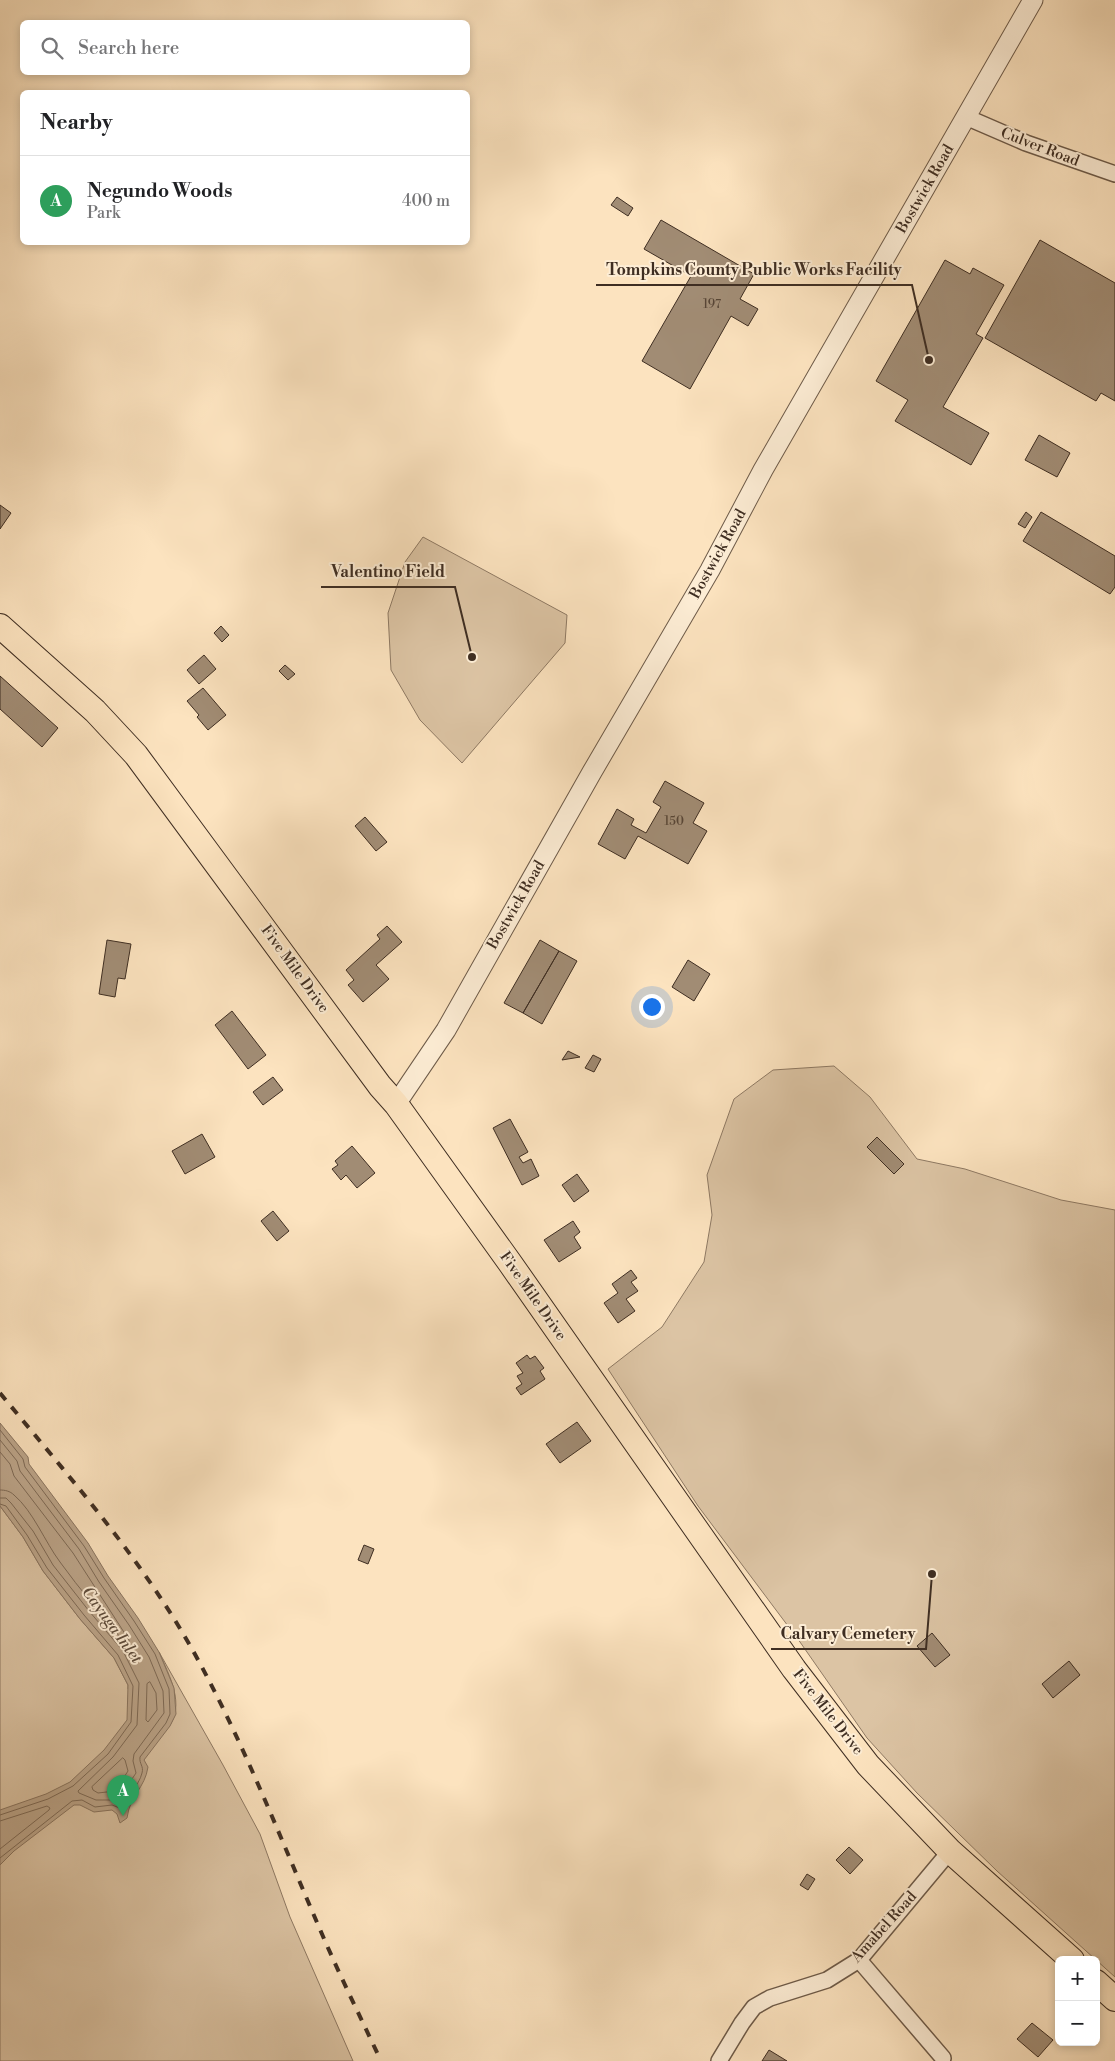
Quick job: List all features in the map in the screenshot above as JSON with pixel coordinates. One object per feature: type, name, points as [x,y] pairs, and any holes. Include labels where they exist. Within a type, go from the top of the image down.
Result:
[{"type":"main road","name":"Five Mile Drive","points":[[0,626],[95,710],[136,755],[376,1080],[396,1104],[510,1263],[794,1669],[868,1765],[950,1851],[1068,1956]]},
{"type":"main road","points":[[1100,1986],[1115,1999]]},
{"type":"street","name":"Bostwick Road","points":[[396,1104],[446,1030],[592,772],[710,570],[763,470],[1033,0]]},
{"type":"street","name":"Culver Road","points":[[966,117],[1026,143],[1115,174]]},
{"type":"street","name":"Amabel Road","points":[[719,2061],[754,2007],[770,1998],[826,1980],[859,1960],[950,1851]]},
{"type":"street","points":[[859,1960],[943,2058]]},
{"type":"shaded area","points":[[423,537],[567,615],[565,643],[462,763],[420,720],[391,670],[388,613],[405,562]]},
{"type":"shaded area","points":[[834,1066],[870,1097],[917,1159],[965,1169],[1061,1200],[1115,1210],[1115,1977],[1100,1964],[1100,1956],[1092,1956],[997,1871],[917,1793],[867,1738],[800,1642],[698,1506],[608,1369],[662,1327],[704,1262],[712,1215],[707,1175],[734,1099],[773,1070]]},
{"type":"shaded area","points":[[0,1506],[23,1537],[43,1571],[80,1619],[114,1658],[128,1685],[128,1689],[168,1728],[176,1710],[176,1700],[171,1680],[159,1652],[260,1834],[290,1917],[353,2061],[0,2061]]},
{"type":"water","name":"Cayuga Inlet","points":[[0,1423],[28,1457],[29,1464],[88,1543],[159,1652],[174,1688],[176,1714],[170,1726],[144,1760],[148,1767],[144,1781],[131,1803],[127,1818],[120,1823],[117,1814],[112,1810],[94,1812],[80,1805],[74,1805],[14,1851],[0,1865],[0,1810],[46,1794],[70,1782],[104,1750],[127,1720],[128,1685],[114,1658],[80,1619],[43,1571],[23,1537],[0,1506]]},
{"type":"building","points":[[617,197],[633,208],[628,216],[611,205]]},
{"type":"building","points":[[661,220],[754,274],[740,299],[758,309],[748,326],[731,316],[690,389],[642,361],[691,276],[644,249]]},
{"type":"building","points":[[1040,240],[1115,283],[1115,401],[1101,393],[1096,401],[985,338]]},
{"type":"building","points":[[945,260],[970,274],[973,268],[1004,285],[976,334],[983,338],[943,407],[989,433],[971,465],[895,421],[908,400],[876,381]]},
{"type":"building","points":[[1039,435],[1070,453],[1057,477],[1025,460]]},
{"type":"building","points":[[0,505],[11,513],[0,529]]},
{"type":"building","points":[[1026,512],[1032,517],[1025,528],[1018,524]]},
{"type":"building","points":[[1041,512],[1115,556],[1115,587],[1110,594],[1023,541]]},
{"type":"building","points":[[221,626],[229,635],[222,642],[214,633]]},
{"type":"building","points":[[204,655],[216,669],[199,684],[187,670]]},
{"type":"building","points":[[285,665],[295,674],[288,680],[279,671]]},
{"type":"building","points":[[0,676],[58,728],[42,747],[0,709]]},
{"type":"building","points":[[203,688],[226,715],[208,730],[197,717],[199,715],[187,701]]},
{"type":"building","points":[[665,781],[704,803],[693,823],[707,831],[688,864],[638,836],[625,859],[598,844],[617,809],[634,819],[631,825],[646,833],[661,807],[653,802]]},
{"type":"building","points":[[365,817],[387,842],[376,851],[355,826]]},
{"type":"building","points":[[387,926],[402,942],[376,965],[389,979],[363,1002],[348,985],[354,980],[346,970],[380,939],[377,935]]},
{"type":"building","points":[[107,940],[131,944],[125,979],[118,978],[115,997],[99,994]]},
{"type":"building","points":[[540,940],[559,951],[523,1013],[504,1003]]},
{"type":"building","points":[[559,951],[577,961],[542,1024],[523,1013]]},
{"type":"building","points":[[688,960],[710,974],[694,1001],[672,987]]},
{"type":"building","points":[[232,1011],[266,1055],[248,1069],[215,1025]]},
{"type":"building","points":[[568,1051],[580,1057],[562,1060]]},
{"type":"building","points":[[593,1055],[601,1059],[594,1072],[585,1068]]},
{"type":"building","points":[[273,1077],[283,1090],[263,1105],[253,1092]]},
{"type":"building","points":[[510,1119],[528,1152],[519,1157],[523,1163],[531,1159],[539,1176],[522,1185],[493,1128]]},
{"type":"building","points":[[202,1134],[215,1157],[185,1174],[172,1151]]},
{"type":"building","points":[[877,1137],[904,1164],[894,1174],[867,1147]]},
{"type":"building","points":[[352,1146],[375,1173],[357,1188],[346,1175],[341,1180],[332,1169],[338,1165],[335,1161]]},
{"type":"building","points":[[577,1174],[589,1191],[574,1202],[562,1185]]},
{"type":"building","points":[[273,1211],[289,1231],[277,1241],[261,1221]]},
{"type":"building","points":[[573,1221],[580,1232],[574,1237],[581,1248],[559,1262],[544,1240]]},
{"type":"building","points":[[631,1270],[637,1278],[631,1282],[638,1291],[626,1299],[635,1311],[618,1323],[604,1303],[618,1293],[612,1284]]},
{"type":"building","points":[[527,1355],[530,1359],[535,1356],[544,1368],[540,1371],[545,1379],[521,1395],[516,1388],[522,1384],[517,1376],[523,1373],[516,1363]]},
{"type":"building","points":[[577,1422],[591,1441],[560,1463],[546,1444]]},
{"type":"building","points":[[364,1545],[374,1549],[368,1564],[358,1560]]},
{"type":"building","points":[[932,1633],[950,1655],[935,1667],[917,1646]]},
{"type":"building","points":[[1069,1661],[1080,1675],[1053,1698],[1042,1684]]},
{"type":"building","points":[[849,1847],[863,1860],[850,1874],[836,1860]]},
{"type":"building","points":[[807,1874],[815,1879],[808,1890],[800,1885]]},
{"type":"building","points":[[1032,2023],[1053,2040],[1038,2057],[1017,2039]]},
{"type":"building","points":[[769,2050],[787,2061],[762,2061]]},
{"type":"railway","points":[[0,1393],[130,1554],[176,1622],[197,1658],[246,1757],[326,1944],[381,2061]]},
{"type":"place","name":"Tompkins County Public Works Facility","points":[[929,360]]},
{"type":"place","name":"Valentino Field","points":[[472,657]]},
{"type":"place","name":"Calvary Cemetery","points":[[932,1574]]},
{"type":"place","name":"Negundo Woods","points":[[123,1816]]}]
